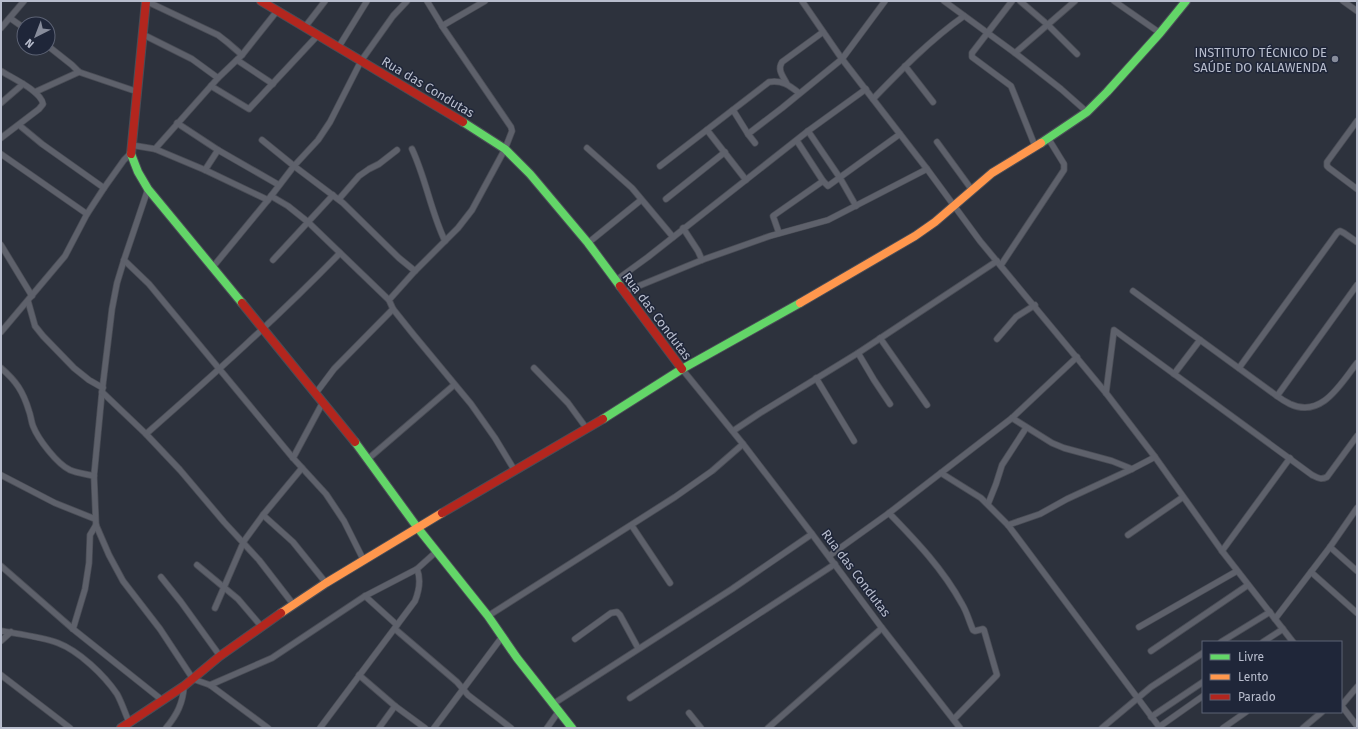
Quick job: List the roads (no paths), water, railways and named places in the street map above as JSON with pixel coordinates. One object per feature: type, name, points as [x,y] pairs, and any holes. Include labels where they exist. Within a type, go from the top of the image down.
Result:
[{"type":"street","points":[[1,27],[24,1]]},
{"type":"street","points":[[242,55],[218,35],[146,1],[138,92],[131,149],[138,172],[148,189],[316,393],[368,459],[417,527],[488,616],[502,637],[572,728]]},
{"type":"street","name":"Rua das Condutas","points":[[261,1],[471,126],[504,149],[530,174],[588,243],[682,369],[733,431],[882,628],[960,728]]},
{"type":"street","points":[[305,27],[325,1]]},
{"type":"street","points":[[338,48],[367,1]]},
{"type":"street","points":[[212,268],[294,166],[312,148],[324,131],[361,61],[393,16],[407,1]]},
{"type":"street","points":[[389,300],[415,271],[458,228],[472,210],[512,131],[511,127],[442,26],[427,1]]},
{"type":"street","points":[[442,26],[485,1]]},
{"type":"street","points":[[802,1],[842,59],[927,169],[980,241],[1035,305],[1106,393],[1222,551],[1283,629],[1290,641]]},
{"type":"street","points":[[748,134],[842,59],[885,1]]},
{"type":"street","points":[[944,1],[1015,53],[1061,89],[1087,112]]},
{"type":"street","points":[[1012,1],[972,53],[972,57],[1011,86],[1035,146]]},
{"type":"street","points":[[1020,1],[1048,25],[1077,54]]},
{"type":"street","points":[[1015,53],[1075,1]]},
{"type":"street","points":[[1114,1],[1160,33]]},
{"type":"street","points":[[122,728],[184,686],[220,656],[261,626],[326,583],[417,527],[587,429],[682,369],[900,245],[935,222],[1003,165],[1087,112],[1160,33],[1186,1]]},
{"type":"street","points":[[1344,1],[1357,11]]},
{"type":"street","points":[[155,149],[218,78],[242,55],[277,11]]},
{"type":"street","points":[[873,99],[905,66],[947,28],[964,16]]},
{"type":"street","points":[[10,18],[16,22]]},
{"type":"street","points":[[787,84],[779,70],[779,66],[782,62],[823,32]]},
{"type":"street","points":[[142,34],[192,59],[218,78]]},
{"type":"street","points":[[211,86],[249,109],[318,35]]},
{"type":"street","points":[[56,52],[79,72],[138,92]]},
{"type":"street","points":[[237,60],[273,84]]},
{"type":"street","points":[[905,66],[933,102]]},
{"type":"street","points":[[1,71],[35,92],[42,100],[43,104],[39,109],[1,138]]},
{"type":"street","points":[[35,92],[79,72]]},
{"type":"street","points":[[660,166],[768,82],[775,81],[787,84],[799,93]]},
{"type":"street","points":[[1,102],[23,84]]},
{"type":"street","points":[[615,281],[648,257],[808,131],[866,89]]},
{"type":"street","points":[[732,110],[755,143]]},
{"type":"street","points":[[1357,121],[1327,162],[1327,166],[1357,189]]},
{"type":"street","points":[[177,123],[218,150],[279,185]]},
{"type":"street","points":[[19,125],[42,144],[104,188]]},
{"type":"street","points":[[707,130],[746,180]]},
{"type":"street","points":[[808,131],[840,178],[856,206]]},
{"type":"street","points":[[797,141],[823,181],[827,186],[830,186],[900,134]]},
{"type":"street","points":[[733,431],[999,263],[1064,170],[1064,164],[1048,138]]},
{"type":"street","points":[[262,140],[339,199],[399,258],[415,271]]},
{"type":"street","points":[[937,142],[972,190]]},
{"type":"street","points":[[587,148],[632,188],[640,200],[673,237]]},
{"type":"street","points":[[131,149],[155,149],[288,206],[308,222],[389,300],[393,309],[470,404],[495,438],[515,471]]},
{"type":"street","points":[[2,330],[66,256],[87,214],[131,149]]},
{"type":"street","points":[[412,149],[422,170],[439,228],[445,241]]},
{"type":"street","points":[[205,170],[218,150]]},
{"type":"street","points":[[339,199],[359,176],[379,164],[397,150]]},
{"type":"street","points":[[666,199],[725,152]]},
{"type":"street","points":[[1,154],[87,214]]},
{"type":"street","points":[[624,292],[702,260],[780,233],[828,220],[927,169]]},
{"type":"street","points":[[780,233],[773,216],[808,193],[823,181]]},
{"type":"street","points":[[148,189],[117,283],[112,309],[102,390],[94,476],[95,522],[109,555],[123,581],[160,629],[193,679],[210,685],[268,728]]},
{"type":"street","points":[[273,260],[333,195]]},
{"type":"street","points":[[588,243],[640,200]]},
{"type":"street","points":[[683,228],[702,260]]},
{"type":"street","points":[[1239,368],[1337,233],[1340,231],[1357,242]]},
{"type":"street","points":[[1,245],[32,296]]},
{"type":"street","points":[[146,434],[219,370],[300,294],[340,253]]},
{"type":"street","points":[[124,260],[149,284],[293,458],[326,494],[344,521],[364,561]]},
{"type":"street","points":[[1277,396],[1357,285]]},
{"type":"street","points":[[1133,291],[1291,405],[1310,407],[1319,405],[1334,394],[1357,363]]},
{"type":"street","points":[[28,301],[31,316],[35,326],[42,336],[74,368],[102,390],[180,470],[224,522],[244,542],[293,604]]},
{"type":"street","points":[[997,339],[1016,317],[1035,305]]},
{"type":"street","points":[[316,393],[334,369],[393,309]]},
{"type":"street","points":[[1106,393],[1114,330],[1312,475],[1323,479],[1327,477],[1357,436]]},
{"type":"street","points":[[880,338],[927,405]]},
{"type":"street","points":[[1174,374],[1200,340]]},
{"type":"street","points":[[858,352],[890,404]]},
{"type":"street","points":[[829,556],[889,513],[1012,418],[1077,357]]},
{"type":"street","points":[[1,368],[20,388],[33,426],[40,439],[62,465],[70,470],[94,476]]},
{"type":"street","points":[[534,368],[568,403],[587,429]]},
{"type":"street","points":[[816,378],[854,441]]},
{"type":"street","points":[[368,459],[454,385]]},
{"type":"street","points":[[293,458],[323,402]]},
{"type":"street","points":[[1012,418],[1052,443],[1064,448],[1112,461],[1132,469]]},
{"type":"street","points":[[988,504],[1002,465],[1026,428]]},
{"type":"street","points":[[488,616],[632,526],[704,477],[743,444]]},
{"type":"street","points":[[1008,525],[1040,514],[1067,499],[1132,469],[1154,457]]},
{"type":"street","points":[[1222,551],[1290,458]]},
{"type":"street","points":[[216,608],[244,542],[263,515],[302,468]]},
{"type":"street","points":[[942,473],[974,493],[988,504],[1008,525],[1160,728],[1202,697]]},
{"type":"street","points":[[1,475],[28,490],[95,522]]},
{"type":"street","points":[[1128,535],[1183,497]]},
{"type":"street","points":[[1275,619],[1330,547],[1357,508]]},
{"type":"street","points":[[889,513],[935,563],[962,604],[973,630],[976,631],[982,628],[984,630],[997,675],[954,719]]},
{"type":"street","points":[[263,515],[293,542],[326,583]]},
{"type":"street","points":[[73,630],[85,589],[89,563],[90,535],[95,522]]},
{"type":"street","points":[[632,526],[670,582]]},
{"type":"street","points":[[553,704],[732,589],[812,534]]},
{"type":"street","points":[[1330,547],[1357,571]]},
{"type":"street","points":[[210,685],[272,658],[365,596],[417,569],[437,551]]},
{"type":"street","points":[[630,698],[835,564]]},
{"type":"street","points":[[197,565],[238,599],[261,626]]},
{"type":"street","points":[[1,566],[73,630],[162,700]]},
{"type":"street","points":[[320,728],[396,627],[418,595],[419,574],[417,569]]},
{"type":"street","points":[[1139,627],[1237,571]]},
{"type":"street","points":[[1311,572],[1357,613]]},
{"type":"street","points":[[162,578],[220,656]]},
{"type":"street","points":[[1151,651],[1248,585]]},
{"type":"street","points":[[365,596],[396,627],[457,682],[468,695],[511,728]]},
{"type":"street","points":[[575,639],[611,613],[617,612],[638,648]]},
{"type":"street","points":[[1223,641],[1270,612]]},
{"type":"street","points":[[768,728],[882,628]]},
{"type":"street","points":[[1265,641],[1283,629]]},
{"type":"street","points":[[1,631],[56,642],[71,649],[103,678],[117,694],[124,707],[129,722]]},
{"type":"street","points":[[1,641],[11,632]]},
{"type":"street","points":[[434,728],[502,637]]},
{"type":"street","points":[[1102,728],[1151,687],[1202,654]]},
{"type":"street","points":[[1,675],[70,728]]},
{"type":"street","points":[[359,675],[395,706],[425,728]]},
{"type":"street","points":[[1152,717],[1202,683]]},
{"type":"street","points":[[166,728],[180,706],[184,686]]},
{"type":"street","points":[[1342,704],[1357,687]]},
{"type":"street","points":[[379,728],[395,706]]},
{"type":"street","points":[[1342,706],[1357,726]]},
{"type":"street","points":[[547,728],[558,711]]},
{"type":"street","points":[[689,713],[701,728]]},
{"type":"street","points":[[1223,728],[1245,713]]},
{"type":"street","points":[[1303,728],[1321,713]]},
{"type":"place","name":"INSTITUTO TÉCNICO DE SAÚDE DO KALAWENDA","points":[[1335,59]]}]
